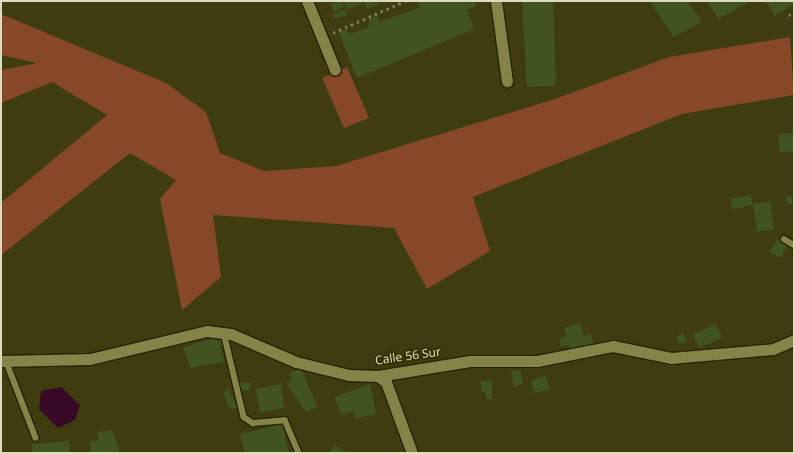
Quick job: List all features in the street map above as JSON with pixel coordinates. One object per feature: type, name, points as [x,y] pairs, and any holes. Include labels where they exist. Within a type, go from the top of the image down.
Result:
[{"type":"street","points":[[307,1],[335,70]]},
{"type":"street","points":[[496,1],[507,81]]},
{"type":"street","name":"Calle 56 Sur","points":[[4,362],[90,359],[207,332],[224,333],[296,362],[350,375],[378,376],[470,361],[537,361],[614,346],[671,358],[772,349],[794,340]]},
{"type":"street","points":[[378,376],[388,387],[412,453]]},
{"type":"lane","points":[[784,240],[794,245]]},
{"type":"lane","points":[[224,333],[244,417],[253,423],[285,420],[299,453]]},
{"type":"lane","points":[[4,362],[36,438]]},
{"type":"path","points":[[323,37],[405,1]]},
{"type":"path","points":[[790,14],[794,19]]},
{"type":"shaded area","points":[[1,14],[166,83],[206,112],[220,153],[264,171],[336,166],[555,99],[669,57],[790,37],[794,95],[682,114],[473,197],[490,251],[427,289],[394,228],[213,215],[221,277],[182,310],[160,199],[176,180],[130,153],[1,255],[1,203],[107,115],[52,82],[1,103],[1,70],[37,63],[1,55]]},
{"type":"shaded area","points":[[347,67],[369,118],[344,128],[322,78]]},
{"type":"shaded area","points":[[61,387],[80,405],[75,420],[58,428],[39,409],[41,391]]},
{"type":"building","points":[[342,1],[344,7],[333,12],[330,4]]},
{"type":"building","points":[[343,1],[377,1],[378,5],[367,9],[364,2],[347,10]]},
{"type":"building","points":[[418,1],[474,1],[476,6],[467,10],[474,29],[357,78],[339,32],[347,29],[349,34],[368,28],[369,19],[377,15],[380,22],[420,7]]},
{"type":"building","points":[[553,1],[556,86],[527,87],[522,2]]},
{"type":"building","points":[[650,1],[687,1],[702,22],[673,37]]},
{"type":"building","points":[[707,1],[745,1],[747,4],[718,19]]},
{"type":"building","points":[[765,1],[794,1],[794,4],[775,16]]},
{"type":"building","points":[[345,9],[347,15],[335,19],[333,14]]},
{"type":"building","points":[[794,133],[794,151],[779,152],[779,134]]},
{"type":"building","points":[[751,195],[753,205],[733,209],[730,199]]},
{"type":"building","points":[[791,195],[793,203],[788,204],[786,196]]},
{"type":"building","points":[[770,201],[774,229],[757,232],[753,204]]},
{"type":"building","points":[[777,239],[788,244],[781,258],[770,252]]},
{"type":"building","points":[[580,323],[584,336],[591,334],[594,344],[570,351],[569,345],[561,347],[560,338],[566,337],[564,328]]},
{"type":"building","points":[[716,324],[722,338],[699,348],[693,334]]},
{"type":"building","points":[[683,333],[687,341],[680,344],[676,336]]},
{"type":"building","points":[[218,337],[227,338],[228,344],[220,345],[224,362],[190,368],[183,347]]},
{"type":"building","points":[[301,368],[317,407],[306,412],[286,383],[292,380],[289,373]]},
{"type":"building","points":[[520,369],[523,385],[514,387],[511,371]]},
{"type":"building","points":[[546,376],[550,389],[534,393],[531,380]]},
{"type":"building","points":[[481,381],[492,381],[492,399],[486,399],[486,392],[481,392]]},
{"type":"building","points":[[240,383],[250,383],[250,390],[240,391]]},
{"type":"building","points":[[281,384],[284,408],[260,412],[256,389]]},
{"type":"building","points":[[370,384],[376,414],[355,419],[354,411],[341,415],[335,397]]},
{"type":"building","points":[[229,389],[237,407],[230,410],[223,392]]},
{"type":"building","points":[[282,424],[289,453],[245,453],[240,434]]},
{"type":"building","points":[[112,430],[120,453],[91,453],[90,442],[98,440],[97,432]]},
{"type":"building","points":[[69,441],[70,453],[32,453],[32,444]]},
{"type":"building","points":[[334,445],[347,453],[329,453]]}]
